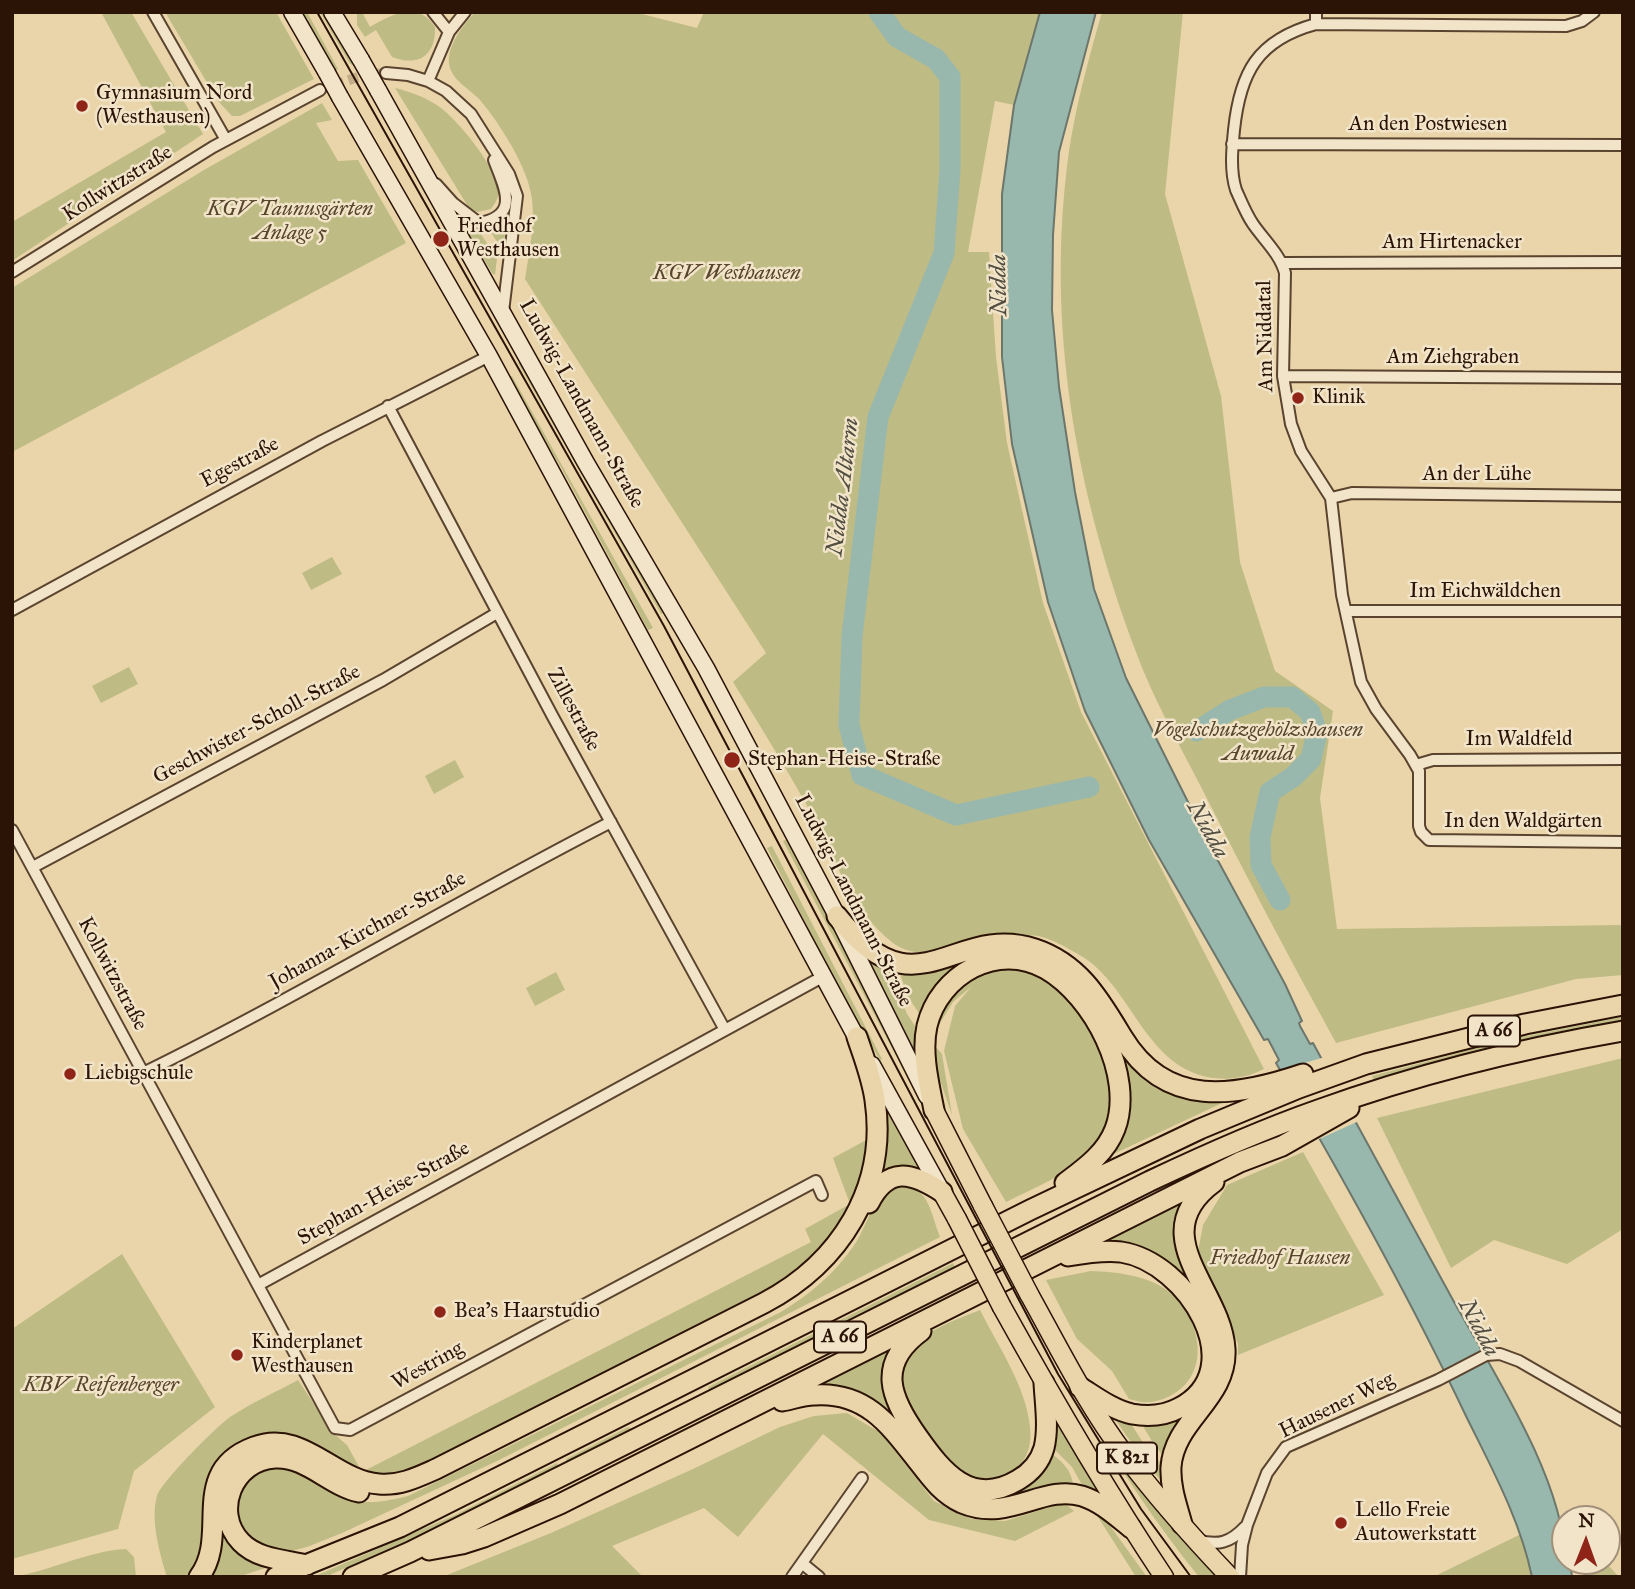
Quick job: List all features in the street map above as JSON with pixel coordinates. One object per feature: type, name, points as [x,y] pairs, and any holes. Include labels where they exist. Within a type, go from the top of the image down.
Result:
[{"type":"highway","points":[[836,916],[866,948],[891,961],[938,962],[993,945],[1016,945],[1048,954],[1073,970],[1093,990],[1132,1051],[1153,1073],[1166,1081],[1197,1092],[1231,1092],[1255,1097]]},
{"type":"highway","points":[[934,1110],[925,1050],[926,1028],[934,1005],[953,979],[984,962],[1025,961],[1045,968],[1082,1000],[1112,1055],[1121,1092],[1119,1113],[1115,1129],[1099,1155],[1030,1210]]},
{"type":"highway","name":"A 66","points":[[276,1577],[400,1527],[1255,1097],[1322,1068],[1366,1064],[1525,1024],[1623,1005]]},
{"type":"highway","name":"A 66","points":[[353,1577],[411,1552],[1150,1181],[1272,1127],[1380,1089],[1521,1051],[1623,1031]]},
{"type":"highway","points":[[199,1577],[210,1555],[216,1485],[226,1466],[245,1450],[268,1443],[294,1445],[358,1480],[380,1484],[403,1482],[436,1469],[764,1303],[799,1282],[829,1255],[851,1224],[865,1195],[873,1166],[877,1133],[875,1101],[857,1037]]},
{"type":"highway","points":[[411,1552],[462,1544],[484,1537],[560,1504],[1240,1162],[1282,1146],[1380,1089]]},
{"type":"highway","points":[[1182,1524],[1171,1483],[1172,1459],[1182,1432],[1218,1386],[1225,1352],[1216,1314],[1188,1258],[1184,1232],[1189,1211],[1199,1195],[1240,1162]]},
{"type":"highway","points":[[308,1565],[262,1555],[251,1550],[233,1532],[227,1507],[229,1495],[233,1483],[251,1465],[262,1460],[288,1459],[345,1488],[368,1493],[394,1492],[421,1483],[794,1293],[833,1260],[856,1228],[878,1187],[885,1181],[893,1177],[908,1176],[926,1181],[942,1192]]},
{"type":"highway","points":[[1049,1260],[1104,1251],[1120,1252],[1149,1260],[1173,1277],[1191,1297],[1211,1343],[1210,1365],[1204,1382],[1193,1399],[1167,1413],[1146,1416],[1130,1414],[1080,1387]]},
{"type":"highway","points":[[953,1308],[912,1338],[900,1351],[894,1365],[892,1382],[894,1398],[902,1415],[939,1467],[949,1476],[971,1487],[1000,1488],[1032,1470],[1041,1458],[1045,1446],[1044,1383]]},
{"type":"highway","points":[[761,1405],[815,1394],[845,1397],[869,1407],[890,1426],[936,1486],[960,1502],[982,1508],[1004,1509],[1068,1493],[1093,1501],[1131,1528]]},
{"type":"main road","name":"K 821","points":[[292,12],[489,356],[1044,1383],[1131,1528],[1164,1577]]},
{"type":"main road","name":"Ludwig-Landmann-Straße","points":[[332,12],[426,173],[586,463],[705,668],[836,916],[983,1206],[1080,1387],[1124,1454],[1230,1577]]},
{"type":"street","points":[[153,12],[226,140]]},
{"type":"street","points":[[433,12],[449,32]]},
{"type":"street","points":[[1316,18],[1566,26],[1582,21],[1594,12]]},
{"type":"street","points":[[428,81],[459,14]]},
{"type":"street","name":"Am Niddatal","points":[[1316,18],[1284,36],[1253,63],[1241,86],[1232,144],[1232,171],[1237,191],[1251,222],[1282,263],[1285,273],[1283,376],[1291,424],[1301,451],[1331,498],[1338,569],[1361,682],[1416,765]]},
{"type":"street","points":[[386,73],[408,75],[428,81],[446,91],[471,114],[509,174],[517,196],[503,312]]},
{"type":"street","name":"Kollwitzstraße","points":[[12,272],[226,140],[320,90]]},
{"type":"street","points":[[426,173],[453,203],[480,223],[492,221],[500,216],[506,206],[506,195],[487,140]]},
{"type":"street","name":"An den Postwiesen","points":[[1232,144],[1623,145]]},
{"type":"street","name":"Am Hirtenacker","points":[[1282,263],[1623,262]]},
{"type":"street","name":"Egestraße","points":[[12,610],[388,406],[489,356]]},
{"type":"street","name":"Am Ziehgraben","points":[[1283,376],[1623,378]]},
{"type":"street","name":"Zillestraße","points":[[388,406],[497,613],[725,1030]]},
{"type":"street","name":"An der Lühe","points":[[1331,498],[1352,493],[1623,496]]},
{"type":"street","name":"Im Eichwäldchen","points":[[1347,611],[1623,611]]},
{"type":"street","name":"Geschwister-Scholl-Straße","points":[[33,867],[383,680],[497,613]]},
{"type":"street","name":"Im Waldfeld","points":[[1416,765],[1433,760],[1623,759]]},
{"type":"street","name":"In den Waldgärten","points":[[1416,765],[1419,780],[1419,826],[1424,836],[1439,841],[1623,842]]},
{"type":"street","name":"Johanna-Kirchner-Straße","points":[[142,1073],[290,997],[441,912],[611,822]]},
{"type":"street","name":"Kollwitzstraße","points":[[12,830],[258,1285]]},
{"type":"street","name":"Stephan-Heise-Straße","points":[[258,1285],[824,976]]},
{"type":"street","name":"Westring","points":[[258,1285],[335,1428],[350,1430],[816,1181],[822,1195]]},
{"type":"street","name":"Hausener Weg","points":[[1240,1577],[1242,1545],[1247,1525],[1267,1472],[1286,1447],[1445,1377],[1486,1355],[1500,1354],[1519,1361],[1623,1422]]},
{"type":"street","points":[[792,1577],[862,1478]]},
{"type":"street","points":[[1195,1539],[1216,1544],[1227,1542],[1247,1525]]},
{"type":"street","points":[[803,1564],[819,1577]]},
{"type":"green space","points":[[101,12],[131,12],[203,134],[12,261],[12,222],[166,132]]},
{"type":"green space","points":[[165,12],[276,12],[314,79],[240,116],[232,116],[218,101]]},
{"type":"green space","points":[[303,12],[307,12],[338,69],[334,71]]},
{"type":"green space","points":[[320,12],[326,12],[354,65],[350,64]]},
{"type":"green space","points":[[357,12],[362,12],[370,27],[396,14],[420,14],[435,27],[435,37],[429,52],[424,57],[410,61],[392,57],[376,30],[365,37],[357,25]]},
{"type":"green space","name":"KGV Westhausen","points":[[475,12],[634,12],[697,28],[704,12],[1040,12],[1014,105],[995,101],[968,252],[989,252],[996,357],[1007,443],[1043,603],[1081,712],[1264,1069],[1226,1079],[1203,1076],[1182,1067],[1150,1037],[1094,965],[1051,940],[1024,935],[945,951],[909,951],[893,943],[865,914],[844,880],[800,793],[733,682],[766,653],[525,279],[533,219],[532,199],[525,173],[496,121],[480,100],[457,80],[449,64],[453,43]]},
{"type":"green space","name":"Vogelschutzgehölzshausen Auwald","points":[[1102,12],[1183,12],[1165,194],[1221,396],[1240,562],[1275,671],[1333,711],[1320,798],[1337,929],[1623,925],[1623,975],[1576,979],[1336,1043],[1301,979],[1143,669],[1096,530],[1082,468],[1064,343],[1062,216],[1075,116]]},
{"type":"green space","points":[[395,88],[436,104],[467,135],[486,160],[497,184],[498,196],[491,209],[477,212],[469,208]]},
{"type":"green space","name":"KGV Taunusgärten Anlage 5","points":[[322,103],[332,120],[316,123],[338,161],[358,160],[406,243],[12,452],[12,288],[204,170]]},
{"type":"green space","points":[[508,214],[511,216],[501,248],[487,226]]},
{"type":"green space","points":[[471,224],[476,227],[497,258],[495,275],[464,225]]},
{"type":"green space","points":[[524,360],[665,612],[661,614],[518,363]]},
{"type":"green space","points":[[512,376],[653,628],[648,630],[562,469],[507,378]]},
{"type":"green space","points":[[332,557],[342,574],[311,590],[302,573]]},
{"type":"green space","points":[[129,667],[138,684],[101,703],[92,686]]},
{"type":"green space","points":[[455,760],[464,777],[434,794],[425,776]]},
{"type":"green space","points":[[788,839],[801,860],[945,1149],[783,841]]},
{"type":"green space","points":[[772,846],[882,1059],[880,1060],[850,1008],[822,955],[767,848]]},
{"type":"green space","points":[[1007,949],[1043,958],[1069,975],[1089,996],[1139,1067],[1163,1085],[1194,1096],[1237,1096],[1105,1158],[1124,1121],[1125,1083],[1117,1052],[1106,1028],[1075,985],[1054,968],[1033,957],[994,953],[975,958],[959,968],[944,982],[932,999],[923,1019],[908,997],[898,968],[926,969]]},
{"type":"green space","points":[[863,953],[888,968],[907,1014],[919,1032],[920,1066]]},
{"type":"green space","points":[[997,969],[1023,971],[1038,976],[1058,989],[1075,1006],[1090,1027],[1101,1051],[1108,1075],[1110,1100],[1106,1123],[1087,1154],[1066,1171],[1006,1202],[963,1129],[944,1051],[955,1006],[971,987],[953,1002],[937,1028],[945,1006],[957,989],[974,977]]},
{"type":"green space","points":[[556,972],[565,990],[535,1006],[526,988]]},
{"type":"green space","points":[[1623,1017],[1623,1021],[1494,1047],[1374,1080],[1372,1076],[1512,1039]]},
{"type":"green space","points":[[931,1042],[942,1054],[952,1115],[934,1063]]},
{"type":"green space","points":[[1623,1058],[1623,1229],[1567,1264],[1494,1240],[1451,1268],[1377,1118]]},
{"type":"green space","points":[[886,1101],[926,1177],[879,1181],[881,1102]]},
{"type":"green space","points":[[870,1138],[867,1166],[850,1217],[790,1285],[641,1363],[392,1479],[360,1472],[305,1439],[271,1433],[249,1437],[225,1453],[208,1477],[204,1489],[202,1544],[197,1566],[191,1577],[167,1577],[155,1526],[157,1496],[190,1455],[223,1422],[238,1412],[298,1380],[334,1434],[347,1445],[362,1472],[811,1242],[805,1229],[850,1204],[833,1158]]},
{"type":"green space","name":"Friedhof Hausen","points":[[1303,1152],[1384,1295],[1238,1355],[1238,1344],[1220,1300],[1197,1256],[1203,1225],[1227,1185]]},
{"type":"green space","points":[[894,1185],[915,1189],[921,1194],[930,1208],[940,1237],[497,1461],[342,1533],[284,1553],[266,1551],[240,1533],[233,1501],[253,1471],[273,1466],[287,1467],[354,1500],[368,1502],[408,1496],[781,1312],[829,1275],[853,1247],[880,1197]]},
{"type":"green space","points":[[1189,1198],[1180,1220],[1182,1257],[1215,1325],[1219,1363],[1207,1392],[1180,1430],[1166,1460],[1140,1421],[1180,1416],[1204,1396],[1215,1367],[1212,1333],[1198,1299],[1173,1270],[1139,1250],[1096,1246]]},
{"type":"green space","name":"KBV Reifenberger","points":[[122,1254],[215,1407],[134,1471],[118,1529],[12,1559],[12,1329]]},
{"type":"green space","points":[[953,1263],[955,1267],[710,1391],[708,1387]]},
{"type":"green space","points":[[1091,1271],[1151,1281],[1168,1291],[1179,1302],[1188,1315],[1198,1345],[1197,1360],[1184,1386],[1160,1400],[1140,1402],[1129,1399],[1112,1371],[1077,1339],[1046,1280]]},
{"type":"green space","points":[[980,1310],[1017,1381],[1030,1427],[1027,1455],[1020,1465],[1011,1473],[988,1479],[960,1472],[943,1457],[916,1420],[901,1385],[906,1358],[922,1338]]},
{"type":"green space","points":[[894,1347],[889,1399],[981,1494],[1049,1452],[1065,1466],[1073,1485],[1016,1498],[988,1501],[905,1435],[818,1387]]},
{"type":"green space","points":[[1085,1410],[1184,1540],[1217,1577],[1199,1577],[1183,1557],[1139,1496]]},
{"type":"green space","points":[[847,1413],[881,1433],[934,1501],[972,1519],[1005,1521],[1064,1503],[1074,1511],[1015,1541],[929,1520],[823,1434],[738,1537],[704,1508],[612,1546],[643,1577],[442,1577],[551,1533],[780,1427],[814,1416]]},
{"type":"green space","points":[[1113,1416],[1128,1419],[1142,1441],[1166,1469],[1163,1483],[1141,1457]]},
{"type":"green space","points":[[1056,1423],[1099,1494],[1082,1485],[1072,1467],[1051,1446]]},
{"type":"green space","points":[[628,1427],[631,1429],[628,1433],[567,1463],[566,1459]]},
{"type":"green space","points":[[557,1463],[559,1467],[442,1526],[325,1577],[313,1577],[455,1515]]},
{"type":"green space","points":[[1091,1506],[1108,1523],[1147,1577],[1136,1577]]},
{"type":"green space","points":[[219,1531],[225,1532],[264,1564],[265,1568],[238,1577],[207,1577]]},
{"type":"green space","points":[[1521,1534],[1532,1577],[1433,1577]]},
{"type":"green space","points":[[126,1549],[134,1557],[136,1577],[12,1577],[97,1553]]},
{"type":"green space","points":[[1617,1575],[1619,1577],[1578,1577]]},
{"type":"water","points":[[1040,12],[1096,12],[1059,152],[1053,235],[1052,310],[1059,387],[1075,492],[1094,589],[1126,678],[1210,846],[1285,984],[1302,1021],[1300,1026],[1310,1044],[1313,1043],[1524,1427],[1555,1505],[1551,1505],[1551,1575],[1572,1577],[1532,1577],[1504,1494],[1421,1325],[1276,1063],[1279,1060],[1268,1039],[1264,1040],[1149,840],[1085,711],[1048,602],[1012,444],[1002,357],[1002,194],[1014,105]]},
{"type":"pier","points":[[1325,1057],[1359,1121],[1317,1140],[1277,1071]]},
{"type":"waterway","name":"Nidda Altarm","points":[[879,12],[897,37],[936,59],[950,77],[950,170],[944,253],[878,417],[852,636],[849,725],[862,775],[956,815],[1089,787]]},
{"type":"waterway","name":"Nidda Altarm","points":[[1197,731],[1230,710],[1264,697],[1292,697],[1310,712],[1317,733],[1311,759],[1293,777],[1270,792],[1260,837],[1261,865],[1280,900]]},
{"type":"tunnel","points":[[320,90],[364,75],[386,73]]},
{"type":"tram line","points":[[317,12],[664,626],[1058,1374],[1141,1509],[1191,1577]]},
{"type":"place","name":"Gymnasium Nord (Westhausen)","points":[[82,106]]},
{"type":"place","name":"Friedhof Westhausen","points":[[441,239]]},
{"type":"place","name":"Klinik","points":[[1298,398]]},
{"type":"place","name":"Stephan-Heise-Straße","points":[[732,760]]},
{"type":"place","name":"Liebigschule","points":[[70,1074]]},
{"type":"place","name":"Bea's Haarstudio","points":[[440,1312]]},
{"type":"place","name":"Kinderplanet Westhausen","points":[[237,1355]]},
{"type":"place","name":"Lello Freie Autowerkstatt","points":[[1341,1523]]},
{"type":"water label","name":"Nidda","points":[[1000,285]]},
{"type":"water label","name":"Nidda","points":[[1207,830]]},
{"type":"water label","name":"Nidda","points":[[1478,1328]]}]
